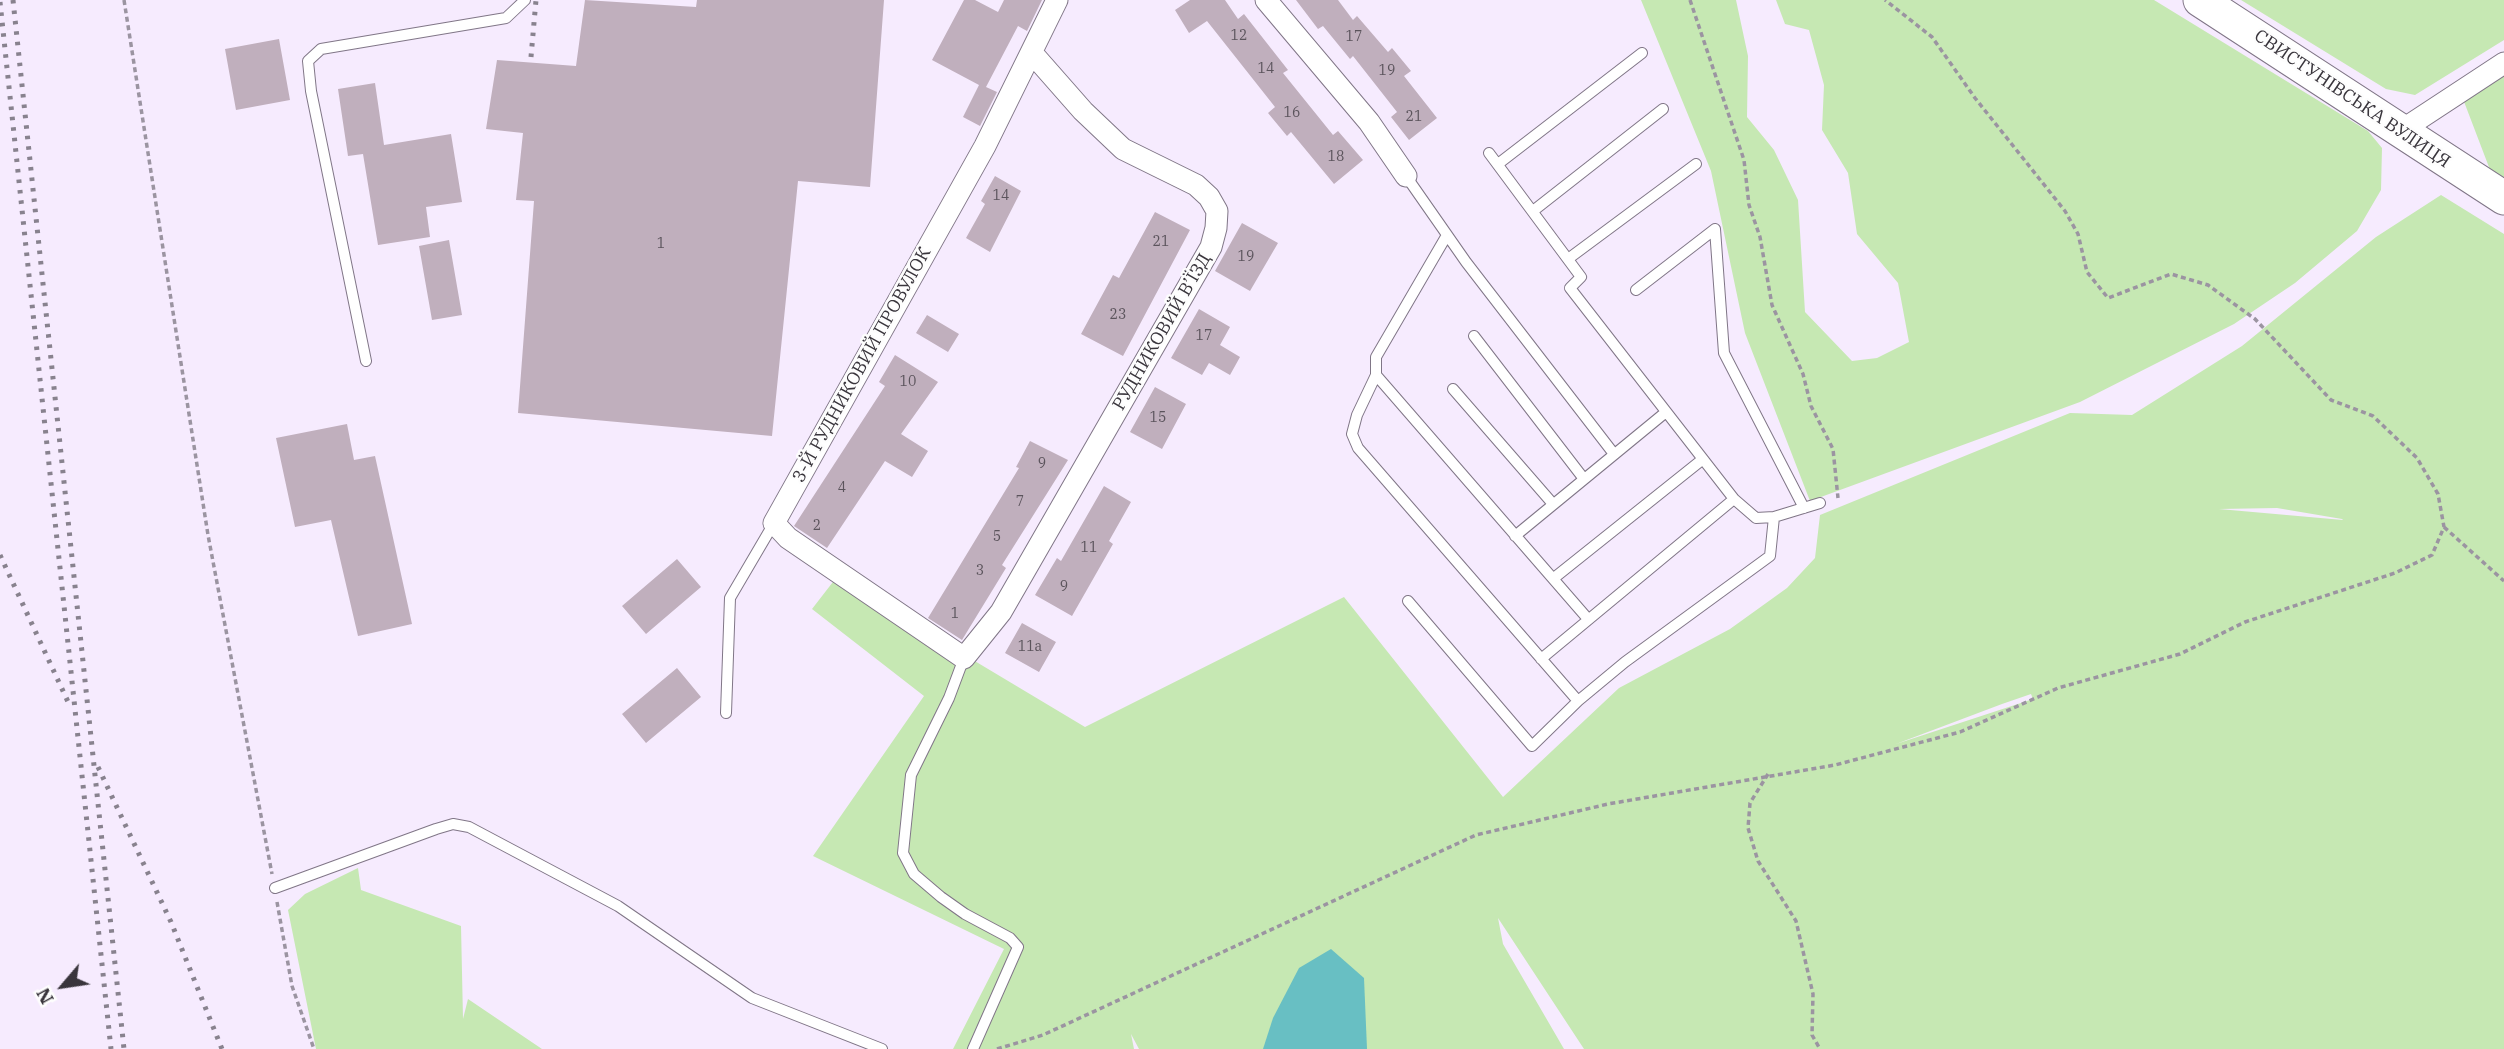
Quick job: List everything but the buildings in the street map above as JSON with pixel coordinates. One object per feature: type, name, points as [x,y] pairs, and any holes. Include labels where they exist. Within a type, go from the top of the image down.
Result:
[{"type":"main road","name":"СВИСТУНІВСЬКА ВУЛИЦЯ","points":[[2200,0],[2504,198]]},
{"type":"street","name":"3-Й РУДНИКОВИЙ ПРОВУЛОК","points":[[774,523],[985,146],[1057,0]]},
{"type":"street","points":[[1269,1],[1368,122],[1406,176]]},
{"type":"street","name":"РУДНИКОВИЙ В’ЇЗД","points":[[964,658],[1001,612],[1211,247],[1216,228],[1217,211],[1209,197],[1196,185],[1123,149],[1083,111],[1032,53]]},
{"type":"street","points":[[2399,132],[2504,62]]},
{"type":"street","points":[[774,523],[788,538],[964,658]]},
{"type":"lane","points":[[366,361],[311,91],[308,61],[321,49],[506,18],[525,0]]},
{"type":"lane","points":[[1498,164],[1642,54]]},
{"type":"lane","points":[[1533,211],[1663,108]]},
{"type":"lane","points":[[1489,153],[1581,277],[1570,288],[1734,499],[1756,518],[1774,517],[1820,503]]},
{"type":"lane","points":[[1568,259],[1696,163]]},
{"type":"lane","points":[[1406,176],[1614,454]]},
{"type":"lane","points":[[1636,290],[1715,229],[1724,353],[1804,508]]},
{"type":"lane","points":[[1447,234],[1376,357],[1376,375],[1357,415],[1352,433],[1358,448],[1578,701]]},
{"type":"lane","points":[[1474,336],[1584,479]]},
{"type":"lane","points":[[1376,375],[1588,619]]},
{"type":"lane","points":[[1453,389],[1553,504]]},
{"type":"lane","points":[[1515,536],[1666,412]]},
{"type":"lane","points":[[1554,578],[1703,459]]},
{"type":"lane","points":[[1541,659],[1734,499]]},
{"type":"lane","points":[[1408,601],[1532,746],[1578,701],[1625,662],[1770,556],[1774,517]]},
{"type":"lane","points":[[726,713],[730,598],[774,523]]},
{"type":"lane","points":[[964,658],[949,698],[911,775],[903,853],[914,874],[941,897],[1010,938],[1018,947],[973,1049]]},
{"type":"lane","points":[[275,888],[436,829],[453,824],[469,827],[618,906],[752,998],[882,1049]]},
{"type":"path","points":[[124,0],[208,535],[292,986],[314,1049]]},
{"type":"path","points":[[1690,0],[1744,160],[1749,205],[1760,237],[1773,304],[1803,374],[1811,406],[1833,449],[1838,498]]},
{"type":"path","points":[[997,1049],[1043,1035],[1476,835],[1608,804],[1768,774],[1835,765],[1960,732],[2058,688],[2180,654],[2245,622],[2395,573],[2432,555],[2444,527],[2438,494],[2417,458],[2373,416],[2332,400],[2255,319],[2208,285],[2171,274],[2108,298],[2087,272],[2078,234],[2065,211],[1975,98],[1932,37],[1885,0]]},
{"type":"path","points":[[2444,527],[2504,581]]},
{"type":"path","points":[[1768,774],[1749,803],[1748,828],[1758,861],[1796,921],[1813,994],[1812,1035],[1820,1049]]},
{"type":"shaded area","points":[[1641,0],[1736,0],[1748,56],[1747,117],[1774,150],[1798,200],[1805,312],[1852,361],[1877,358],[1909,342],[1898,283],[1857,234],[1848,173],[1822,130],[1824,85],[1809,30],[1785,24],[1776,0],[2154,0],[2368,131],[2382,148],[2381,190],[2357,231],[2295,283],[2234,324],[2080,402],[1810,501],[1745,333],[1711,171]]},
{"type":"shaded area","points":[[2241,0],[2504,0],[2504,40],[2415,95],[2386,89]]},
{"type":"shaded area","points":[[2504,73],[2504,198],[2500,196],[2463,99]]},
{"type":"shaded area","points":[[2441,195],[2504,234],[2504,1049],[1584,1049],[1498,918],[1503,944],[1564,1049],[1139,1049],[1131,1034],[1134,1049],[953,1049],[1004,949],[813,856],[924,696],[812,609],[836,578],[1085,727],[1344,597],[1503,797],[1619,688],[1730,629],[1787,588],[1815,558],[1820,515],[2070,413],[2132,415],[2242,346],[2376,237]],"holes":[[[2277,508],[2342,519],[2343,520],[2219,509]],[[2031,694],[2033,699],[1896,744],[2002,704]]]},
{"type":"shaded area","points":[[358,868],[361,890],[461,926],[463,1019],[468,999],[542,1049],[316,1049],[288,910],[305,894]]},
{"type":"shaded area","points":[[1331,949],[1364,978],[1367,1049],[1263,1049],[1273,1018],[1299,968]]},
{"type":"railway","points":[[13,0],[124,1049]]},
{"type":"railway","points":[[531,57],[536,0]]},
{"type":"railway","points":[[0,2],[111,1049]]},
{"type":"railway","points":[[0,555],[69,704]]},
{"type":"railway","points":[[98,767],[171,922],[222,1049]]}]
